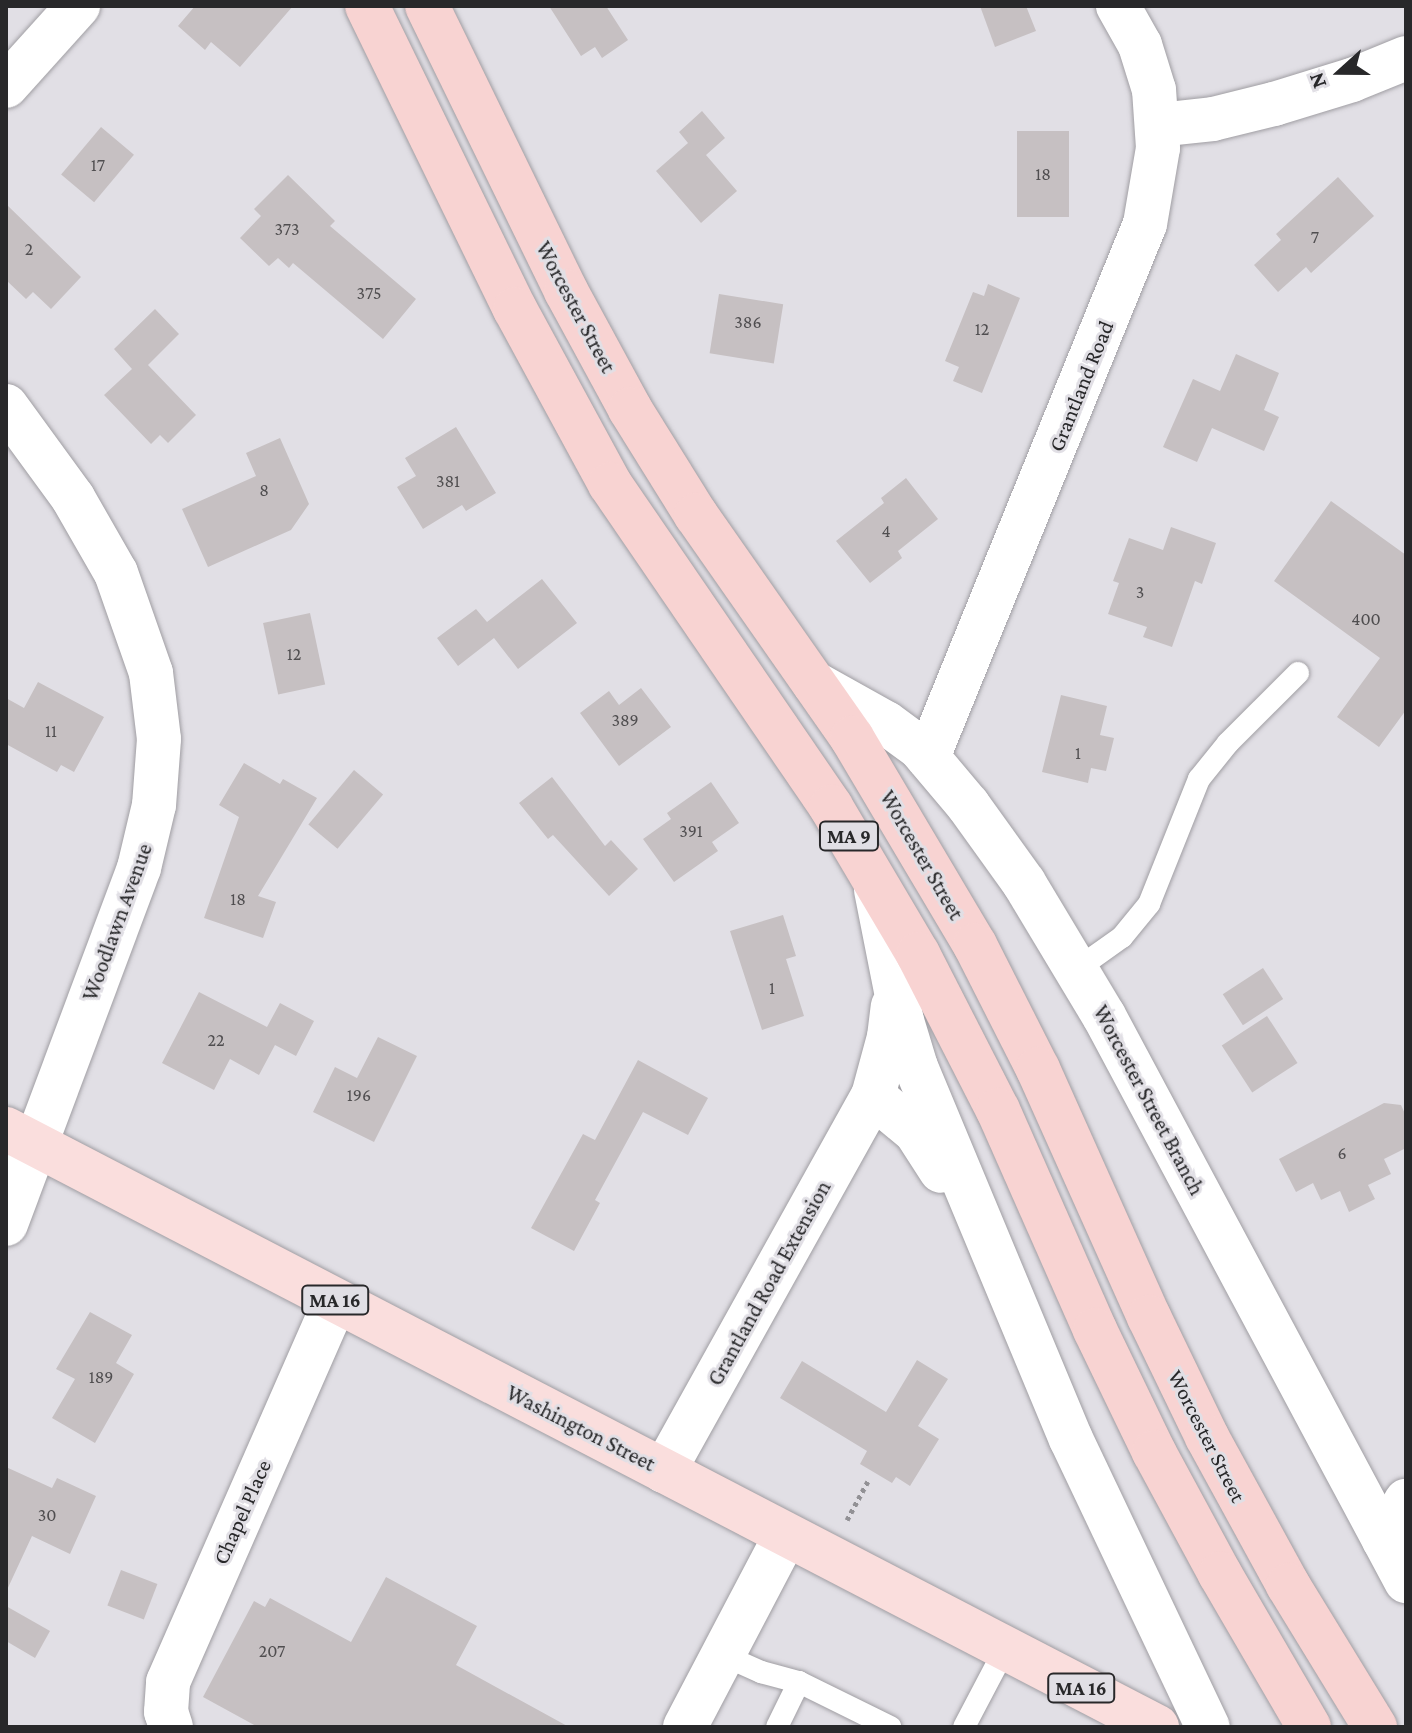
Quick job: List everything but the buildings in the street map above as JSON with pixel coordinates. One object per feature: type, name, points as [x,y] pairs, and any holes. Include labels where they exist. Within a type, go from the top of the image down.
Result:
[{"type":"highway","name":"MA 9","points":[[367,6],[515,309],[604,473],[673,579],[795,753],[873,876],[967,1045],[1154,1452],[1226,1586],[1309,1727]]},
{"type":"highway","name":"Worcester Street","points":[[427,6],[566,291],[630,409],[696,515],[814,683],[907,826],[975,945],[1038,1069],[1149,1317],[1207,1437],[1288,1585],[1375,1727]]},
{"type":"main road","name":"Washington Street","points":[[20,1136],[1157,1727]]},
{"type":"street","points":[[6,86],[78,6]]},
{"type":"street","name":"Grantland Road","points":[[928,757],[1137,247],[1151,199],[1158,125],[1148,65],[1118,6]]},
{"type":"street","points":[[1158,125],[1213,119],[1274,104],[1352,80],[1406,58]]},
{"type":"street","name":"Woodlawn Avenue","points":[[6,406],[73,498],[116,573],[151,673],[159,739],[154,805],[139,868],[20,1136],[6,1224]]},
{"type":"street","name":"Worcester Street Branch","points":[[814,683],[894,728],[928,757],[1001,850],[1077,969],[1406,1581]]},
{"type":"street","points":[[873,876],[902,1021],[916,1067],[1071,1439],[1208,1727]]},
{"type":"street","name":"Grantland Road Extension","points":[[664,1471],[873,1096],[892,1024],[894,975]]},
{"type":"street","points":[[873,1096],[897,1114],[923,1142],[1000,1269]]},
{"type":"street","name":"Chapel Place","points":[[171,1727],[166,1712],[168,1682],[335,1301]]},
{"type":"street","points":[[1384,1540],[1406,1501]]},
{"type":"street","points":[[685,1727],[786,1535]]},
{"type":"lane","points":[[1077,969],[1122,937],[1143,913],[1164,875],[1188,801],[1199,779],[1228,743],[1298,673]]},
{"type":"lane","points":[[964,1727],[1005,1649]]},
{"type":"lane","points":[[723,1655],[761,1672],[799,1682],[890,1727]]},
{"type":"lane","points":[[777,1727],[799,1682]]},
{"type":"path","points":[[845,1525],[868,1481]]}]
